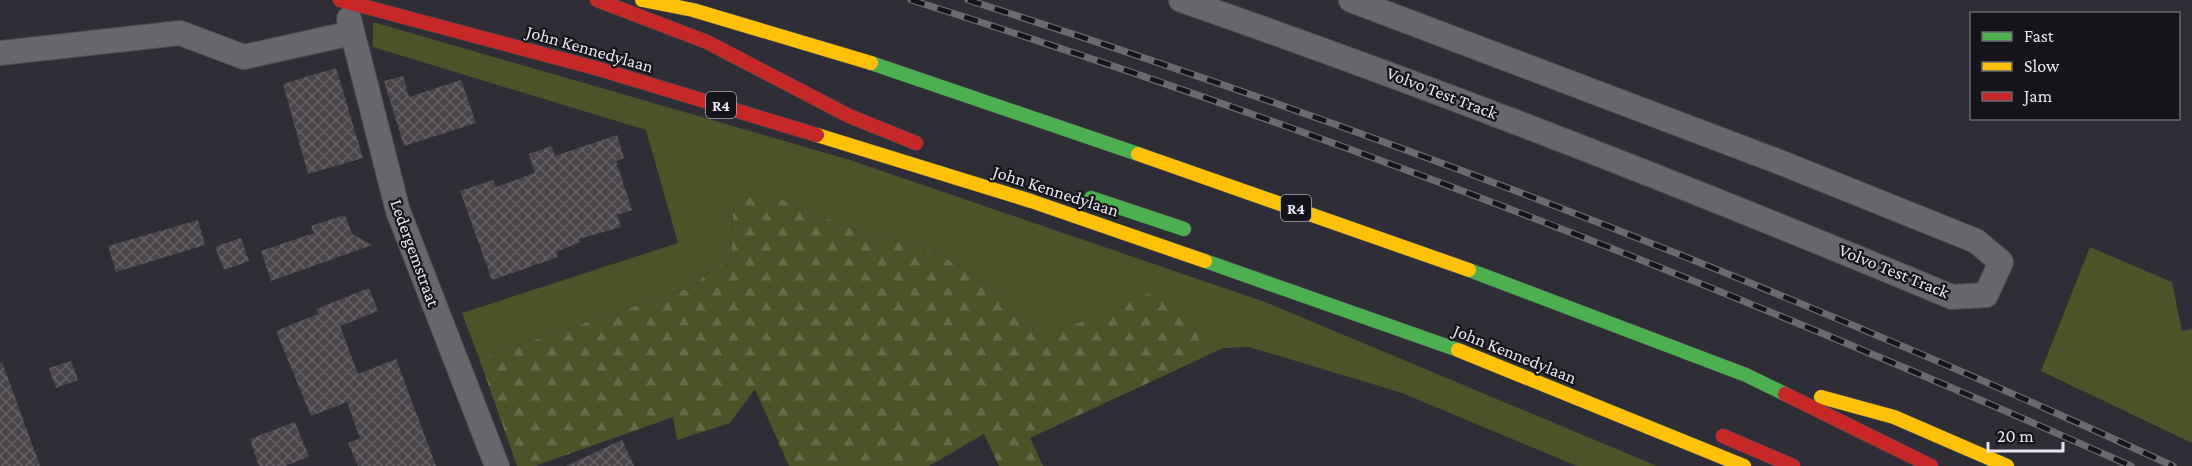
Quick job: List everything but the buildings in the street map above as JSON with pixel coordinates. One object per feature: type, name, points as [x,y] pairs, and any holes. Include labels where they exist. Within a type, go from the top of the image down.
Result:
[{"type":"highway","points":[[597,0],[676,29],[739,58],[858,122],[924,146]]},
{"type":"highway","name":"R4","points":[[642,0],[693,10],[896,70],[1419,251],[1746,375],[1931,466]]},
{"type":"highway","name":"John Kennedylaan","points":[[347,17],[599,69],[1031,201],[1417,334],[1744,466]]},
{"type":"highway","name":"John Kennedylaan","points":[[1082,195],[1193,233]]},
{"type":"highway","points":[[1031,201],[1097,234],[1241,289]]},
{"type":"highway","points":[[1746,375],[1894,417],[2007,466]]},
{"type":"highway","points":[[1711,431],[1793,466]]},
{"type":"street","name":"Volvo Test Track","points":[[1181,0],[1549,134],[1952,297],[1986,295],[2001,262],[1976,242],[1846,189],[1351,0]]},
{"type":"street","points":[[0,53],[180,33],[244,57],[347,17]]},
{"type":"street","name":"Ledergemstraat","points":[[347,17],[398,211],[497,466]]},
{"type":"green space","points":[[373,22],[850,160],[1265,302],[1657,466],[1577,466],[1402,393],[1249,347],[1223,348],[1204,357],[1190,310],[1098,317],[1041,339],[1007,298],[937,252],[846,227],[791,201],[734,197],[731,257],[687,289],[479,358],[462,313],[678,243],[646,130],[373,47]]},
{"type":"green space","points":[[734,196],[791,201],[846,227],[937,252],[1007,298],[1041,339],[1157,290],[1190,310],[1204,357],[1030,438],[1043,466],[999,466],[984,434],[929,466],[789,466],[755,389],[730,423],[677,440],[673,417],[535,466],[517,466],[479,358],[687,289],[731,257]]},
{"type":"green space","points":[[2090,247],[2172,282],[2182,331],[2192,329],[2192,443],[2041,371]]},
{"type":"railway","points":[[911,0],[1221,103],[1528,216],[1831,337],[2131,466]]},
{"type":"railway","points":[[968,0],[1274,103],[1578,215],[1877,336],[2173,466]]},
{"type":"traffic: fast","points":[[871,63],[1138,154]]},
{"type":"traffic: fast","points":[[1091,198],[1184,229]]},
{"type":"traffic: fast","points":[[1205,261],[1458,350]]},
{"type":"traffic: fast","points":[[1469,270],[1746,375],[1785,394]]},
{"type":"traffic: slow","points":[[642,0],[693,10],[871,63]]},
{"type":"traffic: slow","points":[[817,135],[1031,201],[1205,261]]},
{"type":"traffic: slow","points":[[1138,154],[1469,270]]},
{"type":"traffic: slow","points":[[1458,350],[1744,466]]},
{"type":"traffic: slow","points":[[1821,397],[1894,417],[2007,466]]},
{"type":"traffic: jam","points":[[340,0],[599,69],[817,135]]},
{"type":"traffic: jam","points":[[597,0],[707,42],[849,116],[916,143]]},
{"type":"traffic: jam","points":[[1785,394],[1931,466]]},
{"type":"traffic: jam","points":[[1723,436],[1793,466]]}]
